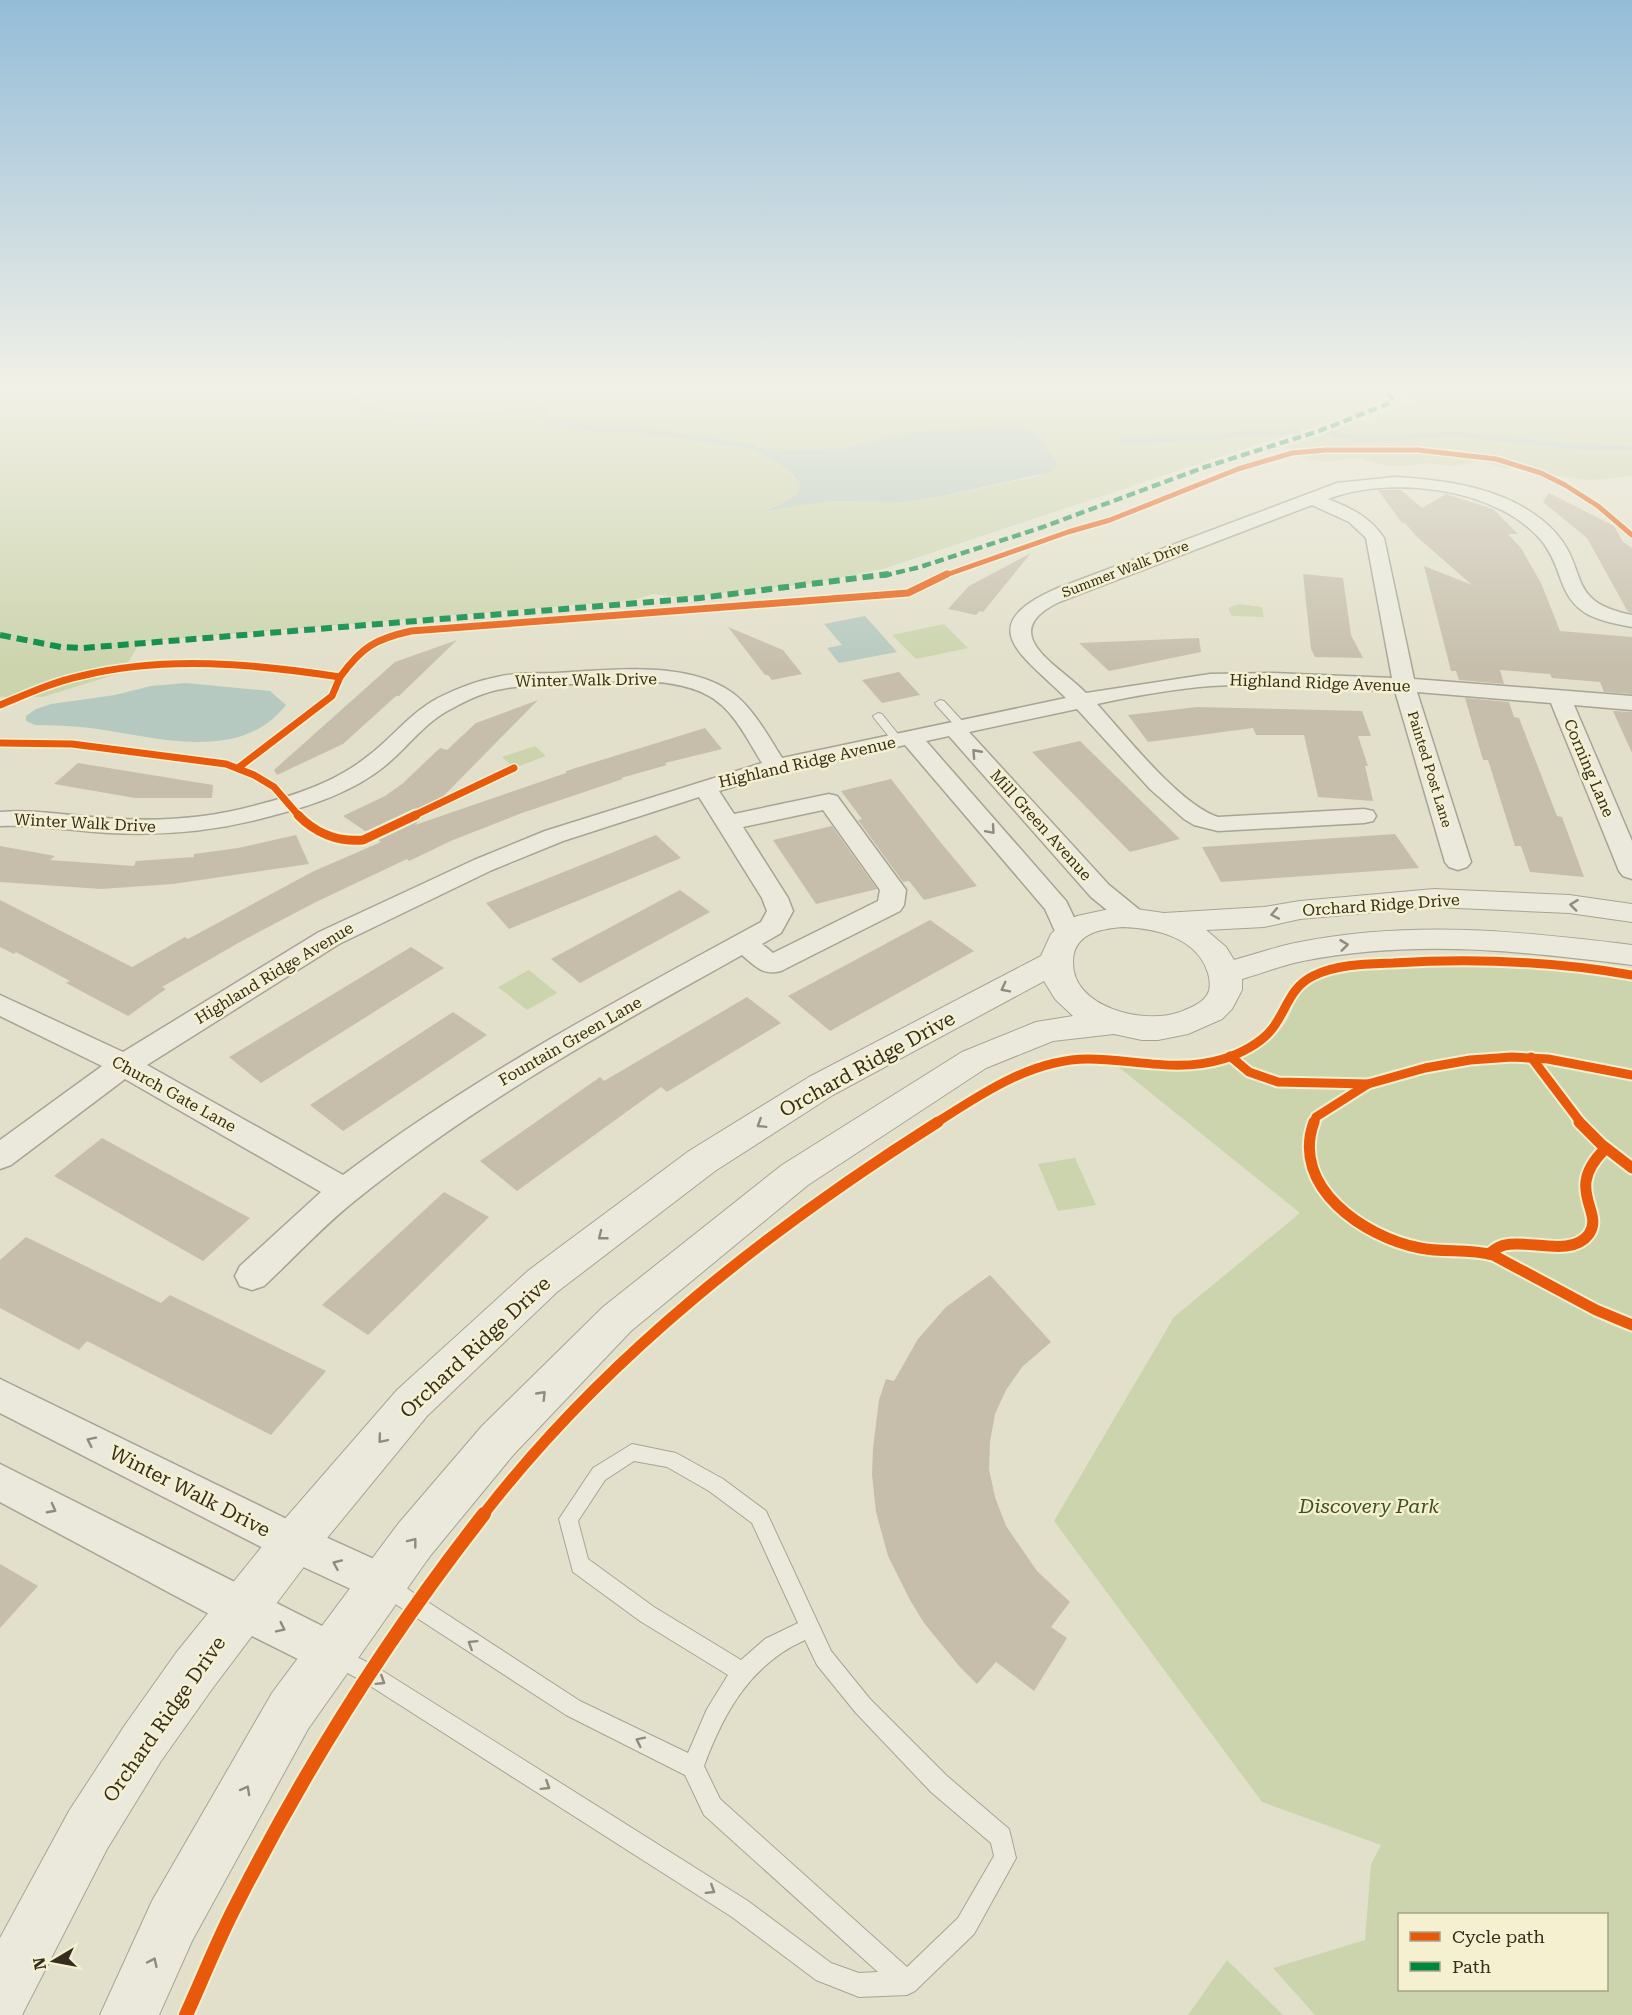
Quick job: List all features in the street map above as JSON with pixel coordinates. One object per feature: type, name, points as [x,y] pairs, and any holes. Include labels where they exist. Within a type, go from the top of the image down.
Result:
[{"type":"street","name":"Summer Walk Drive","points":[[1082,701],[1035,657],[1022,640],[1019,628],[1040,603],[1193,542],[1343,488],[1393,481]]},
{"type":"street","name":"Summer Walk Drive","points":[[1393,481],[1430,484],[1477,494],[1511,510],[1545,533],[1556,547],[1574,592],[1585,606],[1602,615],[1632,621]]},
{"type":"street","name":"Painted Post Lane","points":[[1313,499],[1357,518],[1367,526],[1374,538],[1404,686],[1458,862]]},
{"type":"street","name":"Winter Walk Drive","points":[[0,819],[41,819],[127,827],[167,827],[205,824],[245,816],[309,799],[347,782],[376,761],[436,708],[497,683],[524,680],[656,678],[691,682],[717,692],[735,706],[776,766]]},
{"type":"street","name":"Highland Ridge Avenue","points":[[0,1157],[124,1065],[329,938],[408,899],[554,836],[776,766],[1082,701],[1160,686],[1220,680],[1273,679],[1404,686],[1632,704]]},
{"type":"street","name":"Corning Lane","points":[[1560,698],[1632,871]]},
{"type":"street","points":[[1082,701],[1136,759],[1188,811],[1201,820],[1218,824],[1364,816]]},
{"type":"street","name":"Mill Green Avenue","points":[[958,728],[1100,891],[1132,917]]},
{"type":"street","points":[[905,740],[1051,900],[1063,948]]},
{"type":"street","name":"Fountain Green Lane","points":[[252,1276],[345,1191],[429,1129],[519,1069],[772,927],[780,911],[775,898],[705,787]]},
{"type":"street","points":[[728,823],[829,801],[893,890],[891,905],[771,964],[744,943]]},
{"type":"street","name":"Orchard Ridge Drive","points":[[1166,922],[1264,917],[1300,910],[1434,898],[1569,904],[1632,913]]},
{"type":"street","points":[[1132,917],[1166,922],[1192,933],[1215,952],[1227,974],[1227,988],[1220,1003],[1207,1015],[1174,1027],[1148,1028],[1119,1022],[1104,1018],[1085,1008],[1069,995],[1057,976],[1063,948],[1078,928],[1095,921],[1132,917]]},
{"type":"street","points":[[1227,974],[1298,952],[1347,944],[1427,938],[1517,941],[1632,955]]},
{"type":"street","name":"Orchard Ridge Drive","points":[[0,1998],[88,1830],[143,1743],[292,1544],[412,1403],[543,1281],[702,1161],[821,1086],[1063,948]]},
{"type":"street","name":"Church Gate Lane","points":[[0,1004],[124,1065],[345,1191]]},
{"type":"street","points":[[129,2015],[172,1921],[290,1711],[414,1540],[498,1440],[616,1319],[795,1175],[974,1060],[1048,1030],[1119,1022]]},
{"type":"street","name":"Winter Walk Drive","points":[[0,1395],[233,1511],[292,1544],[381,1583]]},
{"type":"street","points":[[0,1482],[331,1653]]},
{"type":"lane","points":[[940,703],[958,728]]},
{"type":"lane","points":[[878,716],[905,740]]},
{"type":"lane","points":[[331,1653],[371,1675],[740,1909],[824,1972],[860,1985],[907,1983],[966,1926],[1005,1858],[1000,1837],[939,1784],[863,1706],[824,1658],[759,1517],[716,1485],[670,1459],[632,1452],[599,1474],[568,1519],[580,1565],[647,1614],[742,1672]]},
{"type":"lane","points":[[381,1583],[573,1708],[693,1767],[712,1807],[907,1983]]},
{"type":"lane","points":[[693,1767],[705,1733],[742,1672],[773,1645],[810,1628]]},
{"type":"green space","points":[[0,481],[798,481],[800,484],[798,493],[787,501],[766,510],[828,501],[903,502],[1015,481],[1147,481],[883,569],[808,584],[679,597],[653,594],[633,600],[140,642],[123,672],[43,697],[0,697]]},
{"type":"green space","points":[[1239,604],[1262,607],[1264,617],[1232,616],[1228,608]]},
{"type":"green space","points":[[944,624],[968,648],[916,659],[892,635]]},
{"type":"green space","points":[[535,746],[546,756],[514,768],[502,757]]},
{"type":"green space","name":"Discovery Park","points":[[1403,964],[1533,966],[1632,978],[1632,2015],[1315,2015],[1273,1968],[1365,1940],[1371,1864],[1381,1845],[1262,1802],[1054,1521],[1174,1317],[1300,1213],[1111,1061],[1155,1068],[1203,1066],[1226,1062],[1248,1054],[1267,1042],[1288,1019],[1304,987],[1320,977],[1367,966]]},
{"type":"green space","points":[[529,970],[557,993],[527,1010],[498,987]]},
{"type":"green space","points":[[1075,1158],[1096,1205],[1058,1211],[1038,1164]]},
{"type":"green space","points":[[1227,1960],[1283,2015],[1188,2015]]},
{"type":"shaded area","points":[[798,481],[1010,481],[938,497],[903,502],[828,501],[765,511],[798,493],[800,484]]},
{"type":"shaded area","points":[[865,616],[897,652],[839,663],[827,648],[842,645],[824,624]]},
{"type":"shaded area","points":[[186,683],[270,691],[286,705],[267,724],[245,735],[220,741],[168,740],[90,728],[35,725],[26,721],[26,716],[36,709],[51,704],[115,695],[151,686]]},
{"type":"building","points":[[1378,490],[1401,490],[1422,508],[1446,494],[1493,509],[1518,534],[1508,534],[1521,548],[1541,583],[1560,631],[1632,637],[1632,694],[1604,692],[1600,682],[1552,678],[1550,674],[1500,670],[1504,684],[1459,680],[1456,671],[1451,671],[1424,566],[1472,585],[1416,536],[1405,523],[1402,523]]},
{"type":"building","points":[[1549,493],[1614,526],[1623,542],[1632,548],[1632,613],[1628,612],[1587,538],[1543,502]]},
{"type":"building","points":[[1031,553],[983,612],[980,611],[976,615],[948,609],[969,586]]},
{"type":"building","points":[[1303,574],[1343,578],[1351,635],[1363,658],[1315,657],[1311,649]]},
{"type":"building","points":[[728,627],[783,650],[802,674],[772,680],[765,675]]},
{"type":"building","points":[[1199,638],[1201,652],[1109,671],[1079,643]]},
{"type":"building","points":[[457,640],[399,696],[396,696],[343,744],[277,775],[274,770],[395,662]]},
{"type":"building","points":[[899,672],[920,695],[882,703],[862,680]]},
{"type":"building","points":[[1465,698],[1509,702],[1514,717],[1519,718],[1557,816],[1562,817],[1584,877],[1530,872],[1521,846],[1515,846],[1488,760],[1483,760]]},
{"type":"building","points":[[538,700],[415,825],[566,773],[566,771],[705,728],[722,749],[665,763],[667,765],[621,778],[623,779],[522,813],[453,840],[409,861],[407,859],[314,903],[240,942],[162,987],[166,989],[128,1016],[66,983],[70,981],[16,952],[14,954],[0,947],[0,900],[132,967],[312,872],[381,842],[343,816],[385,796],[402,784],[440,748],[447,750],[476,723]]},
{"type":"building","points":[[1197,707],[1362,711],[1371,736],[1358,736],[1368,766],[1365,766],[1373,801],[1318,797],[1304,735],[1256,735],[1253,728],[1148,742],[1128,715]]},
{"type":"building","points":[[1613,711],[1632,712],[1632,753]]},
{"type":"building","points":[[1080,741],[1180,839],[1130,852],[1032,752]]},
{"type":"building","points":[[78,763],[213,785],[212,798],[135,798],[54,784]]},
{"type":"building","points":[[891,779],[977,886],[924,900],[909,881],[903,882],[858,820],[862,819],[841,791]]},
{"type":"building","points":[[832,826],[877,889],[816,904],[773,840]]},
{"type":"building","points":[[1395,834],[1419,868],[1221,882],[1202,847]]},
{"type":"building","points":[[296,835],[309,864],[173,884],[101,889],[0,882],[0,846],[55,856],[50,860],[134,866],[136,861],[194,857],[194,854],[238,848]]},
{"type":"building","points":[[656,835],[681,858],[509,929],[486,903]]},
{"type":"building","points":[[680,890],[710,912],[580,983],[551,959]]},
{"type":"building","points":[[930,920],[974,951],[830,1031],[788,996]]},
{"type":"building","points":[[411,947],[444,968],[261,1083],[229,1057]]},
{"type":"building","points":[[747,997],[781,1023],[667,1092],[661,1087],[517,1191],[480,1161],[600,1077],[604,1081]]},
{"type":"building","points":[[453,1012],[487,1035],[343,1131],[310,1105]]},
{"type":"building","points":[[102,1138],[250,1218],[203,1261],[54,1176]]},
{"type":"building","points":[[444,1192],[489,1217],[368,1335],[322,1305]]},
{"type":"building","points":[[26,1237],[161,1303],[170,1295],[326,1371],[271,1435],[87,1341],[79,1350],[0,1308],[0,1260]]},
{"type":"building","points":[[990,1275],[1051,1342],[1022,1367],[1006,1390],[995,1414],[990,1442],[989,1469],[995,1497],[1006,1526],[1037,1571],[1070,1602],[1051,1627],[1067,1638],[1034,1691],[996,1662],[977,1684],[924,1623],[888,1556],[876,1512],[872,1475],[879,1400],[886,1379],[894,1381],[918,1339],[946,1307]]},
{"type":"building","points":[[0,1564],[38,1586],[0,1628]]},
{"type":"marked path","points":[[0,635],[61,647],[83,648],[700,598],[878,577],[920,567],[1043,527],[1167,481]]},
{"type":"cycle path","points":[[0,705],[40,688],[82,676],[124,668],[167,664],[254,666],[340,677],[356,656],[370,644],[386,637],[411,631],[908,593],[943,576],[988,559],[1110,520],[1208,481]]},
{"type":"cycle path","points":[[1557,481],[1598,506],[1632,535]]},
{"type":"cycle path","points":[[238,768],[332,696],[340,677]]},
{"type":"cycle path","points":[[0,743],[72,744],[226,764],[254,775],[274,787],[286,798],[300,817],[321,833],[337,839],[354,841],[363,840],[514,768]]},
{"type":"cycle path","points":[[186,2015],[235,1906],[298,1792],[337,1727],[399,1633],[488,1508],[557,1429],[633,1354],[713,1283],[841,1185],[976,1098],[1041,1066],[1064,1060],[1087,1059],[1178,1066],[1224,1059],[1257,1043],[1273,1028],[1297,987],[1322,972],[1350,966],[1389,963],[1480,960],[1572,966],[1632,975]]},
{"type":"cycle path","points":[[1230,1056],[1249,1072],[1278,1082],[1368,1084],[1425,1068],[1470,1060],[1512,1057],[1548,1059],[1632,1075]]},
{"type":"cycle path","points":[[1531,1057],[1576,1118],[1601,1144],[1632,1168]]},
{"type":"cycle path","points":[[1368,1084],[1316,1117],[1310,1132],[1308,1148],[1311,1167],[1319,1184],[1332,1200],[1365,1226],[1384,1236],[1420,1248],[1493,1255],[1596,1310],[1632,1325]]},
{"type":"cycle path","points":[[1489,1254],[1507,1244],[1568,1245],[1582,1240],[1590,1233],[1592,1216],[1586,1196],[1586,1175],[1591,1164],[1605,1149]]}]
